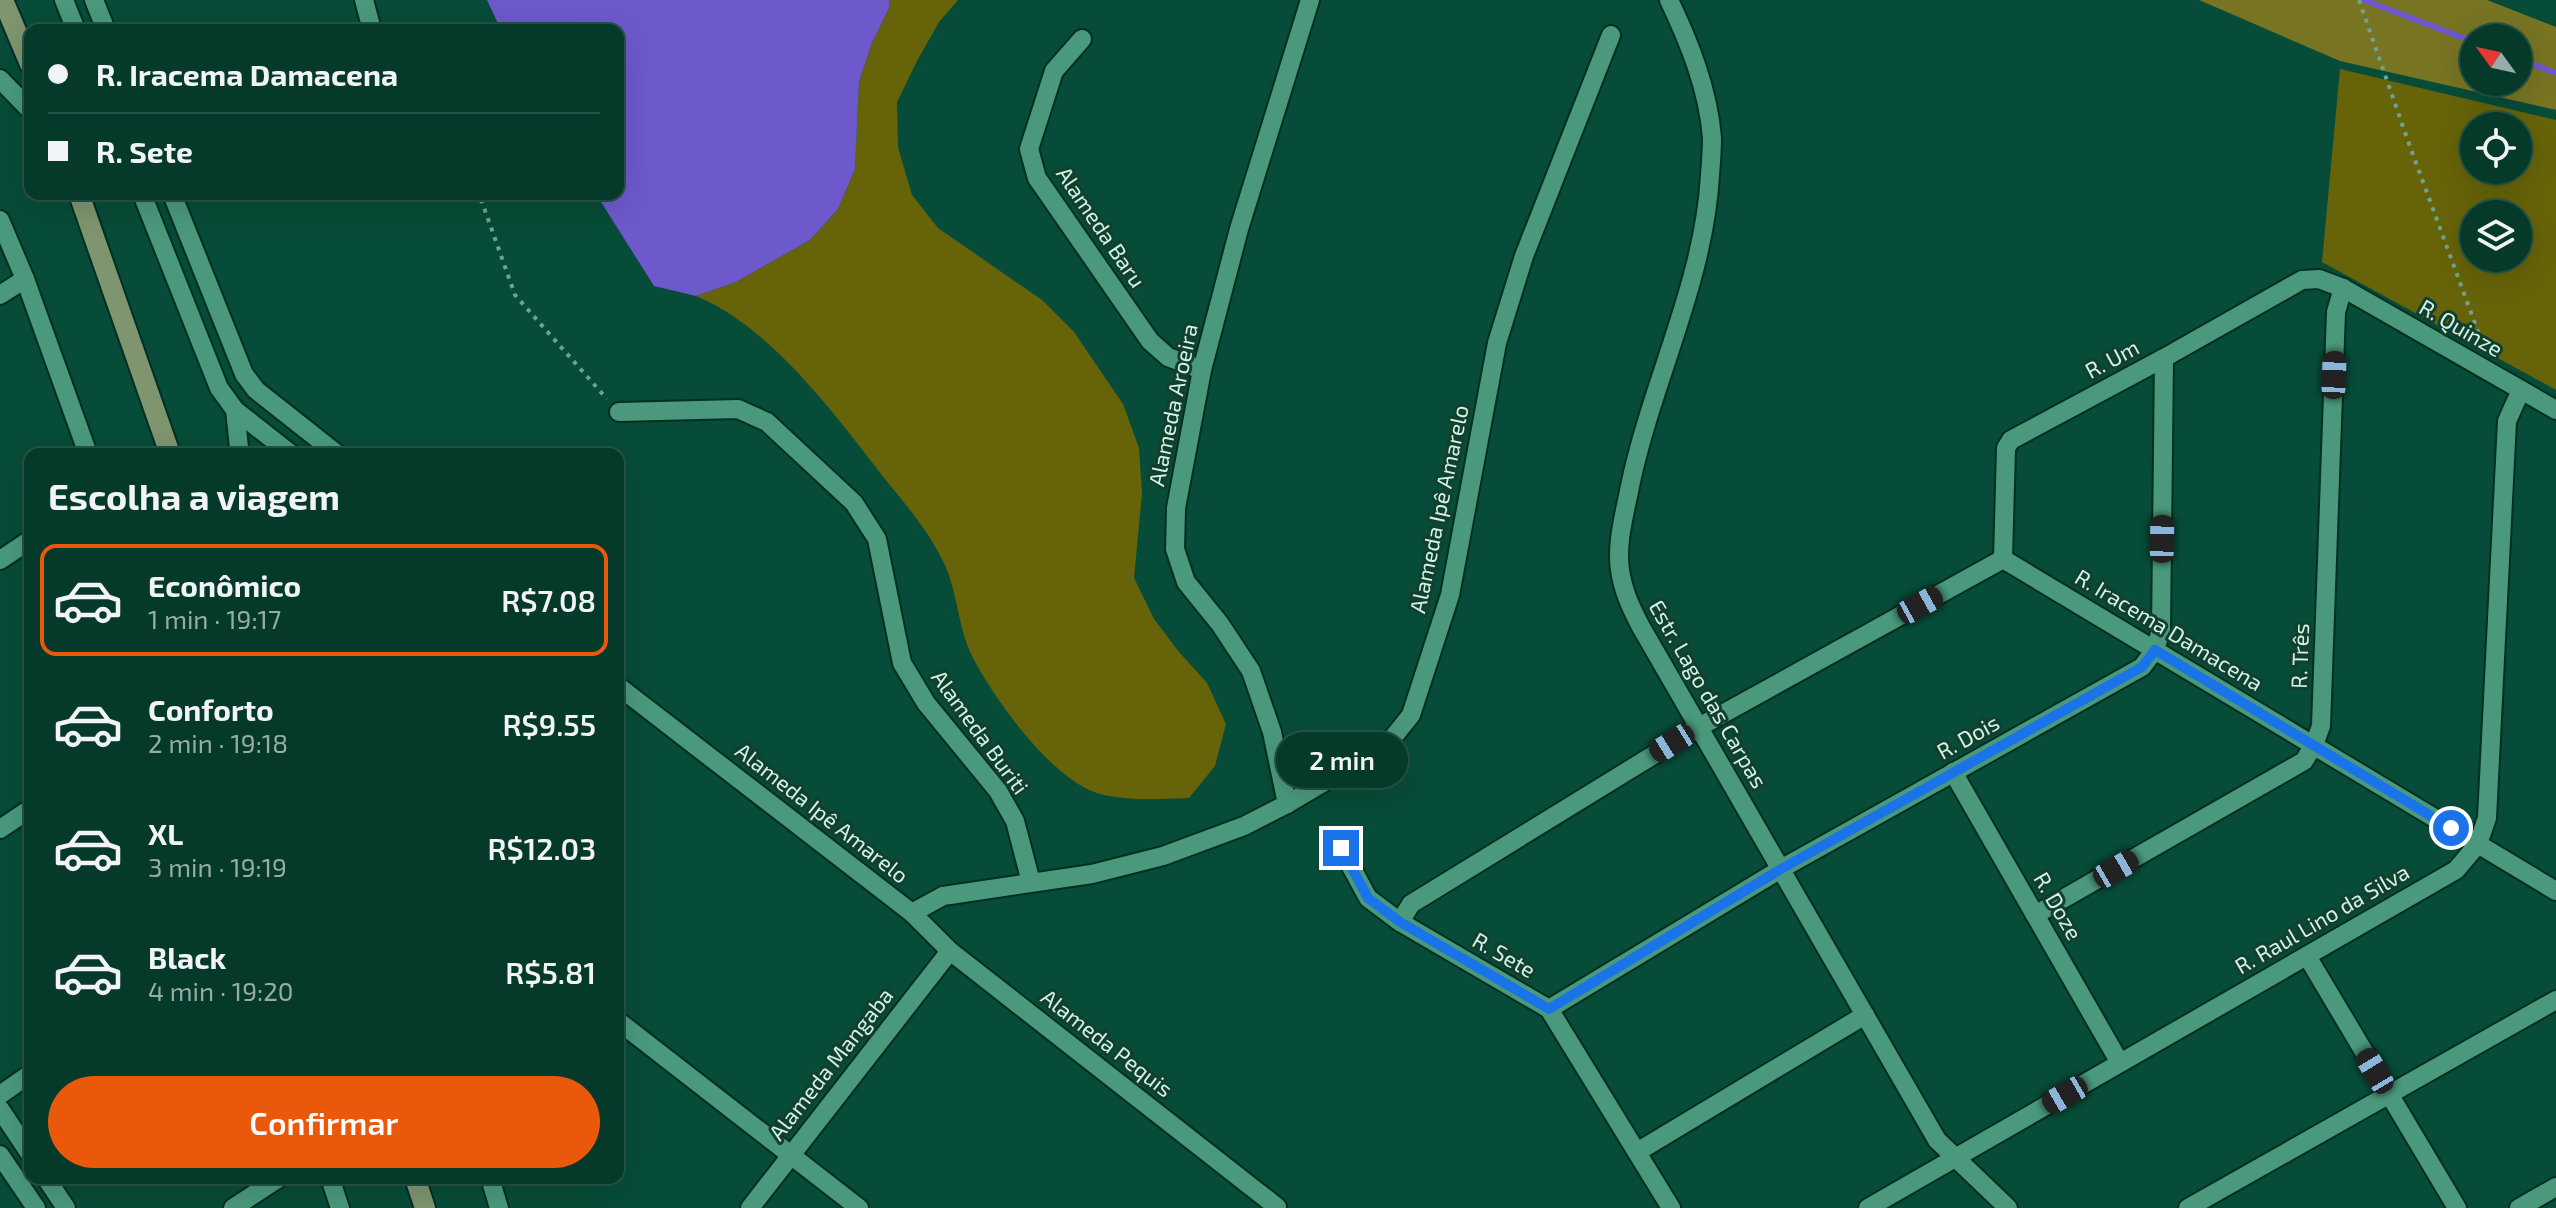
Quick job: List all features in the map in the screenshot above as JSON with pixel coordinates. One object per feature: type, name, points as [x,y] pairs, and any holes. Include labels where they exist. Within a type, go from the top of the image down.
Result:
[{"type":"main road","points":[[3,0],[24,50]]},
{"type":"main road","points":[[81,200],[168,448]]},
{"type":"main road","points":[[417,1184],[425,1208]]},
{"type":"street","points":[[64,0],[74,24]]},
{"type":"street","points":[[94,0],[104,24]]},
{"type":"street","points":[[364,0],[370,24]]},
{"type":"street","name":"Alameda Aroeira","points":[[1287,804],[1272,732],[1251,671],[1220,624],[1186,582],[1175,549],[1176,508],[1202,370],[1239,229],[1310,0]]},
{"type":"street","name":"Estr. Lago das Carpas","points":[[1669,0],[1690,42],[1703,84],[1712,139],[1709,200],[1699,258],[1637,452],[1620,537],[1619,568],[1627,599],[1937,1140],[2008,1208]]},
{"type":"street","name":"Alameda Ipê Amarelo","points":[[624,691],[912,913],[943,896],[1092,874],[1163,856],[1244,826],[1387,745],[1411,715],[1450,595],[1497,343],[1524,256],[1611,35]]},
{"type":"street","name":"Alameda Baru","points":[[1082,39],[1054,71],[1029,149],[1037,178],[1150,341],[1168,357],[1202,370]]},
{"type":"street","points":[[0,79],[24,104]]},
{"type":"street","points":[[144,200],[219,388],[235,410],[283,448]]},
{"type":"street","points":[[174,200],[244,374],[256,390],[329,448]]},
{"type":"street","points":[[0,220],[25,279],[86,448]]},
{"type":"street","points":[[0,295],[25,279]]},
{"type":"street","name":"R. Um","points":[[2003,559],[2006,448],[2011,440],[2302,280],[2319,279],[2343,288]]},
{"type":"street","name":"R. Quinze","points":[[2343,288],[2556,410]]},
{"type":"street","name":"R. Três","points":[[2314,745],[2321,726],[2336,312],[2343,288]]},
{"type":"street","points":[[2155,650],[2161,630],[2164,358]]},
{"type":"street","name":"R. Raul Lino da Silva","points":[[1868,1208],[2456,870],[2478,844],[2487,818],[2507,421],[2521,390]]},
{"type":"street","name":"Alameda Buriti","points":[[619,412],[738,409],[767,422],[854,503],[877,539],[902,663],[926,703],[998,791],[1015,821],[1031,882]]},
{"type":"street","points":[[235,410],[239,448]]},
{"type":"street","points":[[0,560],[24,544]]},
{"type":"street","points":[[1400,922],[1411,904],[1699,727],[2003,559]]},
{"type":"street","name":"R. Iracema Damacena","points":[[2003,559],[2556,891]]},
{"type":"street","name":"R. Dois","points":[[1549,1009],[1781,869],[2142,667],[2155,650]]},
{"type":"street","points":[[2035,915],[2304,761],[2314,745]]},
{"type":"street","name":"R. Doze","points":[[1953,772],[2120,1063]]},
{"type":"street","points":[[0,829],[24,813]]},
{"type":"street","name":"R. Sete","points":[[1341,848],[1368,898],[1400,922],[1549,1009],[1671,1208]]},
{"type":"street","name":"Alameda Pequis","points":[[912,913],[950,951],[1277,1207]]},
{"type":"street","name":"Alameda Mangaba","points":[[750,1208],[950,951]]},
{"type":"street","points":[[2307,956],[2457,1208]]},
{"type":"street","points":[[2188,1208],[2556,1000]]},
{"type":"street","points":[[1637,1152],[1865,1015]]},
{"type":"street","points":[[624,1026],[859,1208]]},
{"type":"street","points":[[0,1095],[24,1078]]},
{"type":"street","points":[[0,1109],[24,1145]]},
{"type":"street","points":[[0,1155],[36,1208]]},
{"type":"street","points":[[50,1184],[66,1208]]},
{"type":"street","points":[[233,1208],[270,1184]]},
{"type":"street","points":[[332,1184],[340,1208]]},
{"type":"street","points":[[492,1184],[499,1208]]},
{"type":"street","points":[[2519,1208],[2556,1187]]},
{"type":"path","points":[[2359,0],[2494,374]]},
{"type":"path","points":[[480,200],[515,295],[619,412]]},
{"type":"shaded area","points":[[487,0],[889,0],[890,6],[872,43],[859,82],[855,169],[838,209],[810,240],[736,282],[696,296],[654,286],[600,200],[624,200],[624,24],[498,24]]},
{"type":"shaded area","points":[[889,0],[958,0],[939,22],[897,102],[898,147],[912,195],[938,228],[1042,300],[1074,332],[1123,404],[1139,448],[1142,493],[1134,578],[1154,619],[1207,683],[1226,724],[1215,766],[1189,798],[1136,799],[1104,795],[1085,788],[1047,758],[1011,717],[973,658],[947,570],[913,514],[792,367],[746,325],[696,296],[736,282],[810,240],[838,209],[855,169],[859,82],[872,43],[890,6]]},
{"type":"shaded area","points":[[2199,0],[2487,0],[2556,27],[2556,110],[2494,96],[2532,96],[2532,24],[2460,24],[2460,88],[2340,61]]},
{"type":"shaded area","points":[[2340,69],[2522,112],[2460,112],[2460,184],[2532,184],[2532,114],[2556,120],[2556,390],[2322,262]]},
{"type":"waterway","points":[[2364,0],[2460,37]]},
{"type":"waterway","points":[[2532,64],[2556,73]]},
{"type":"route","points":[[1341,848],[1368,898],[1400,922],[1549,1009],[1781,869],[2142,667],[2155,650],[2451,828]]}]
